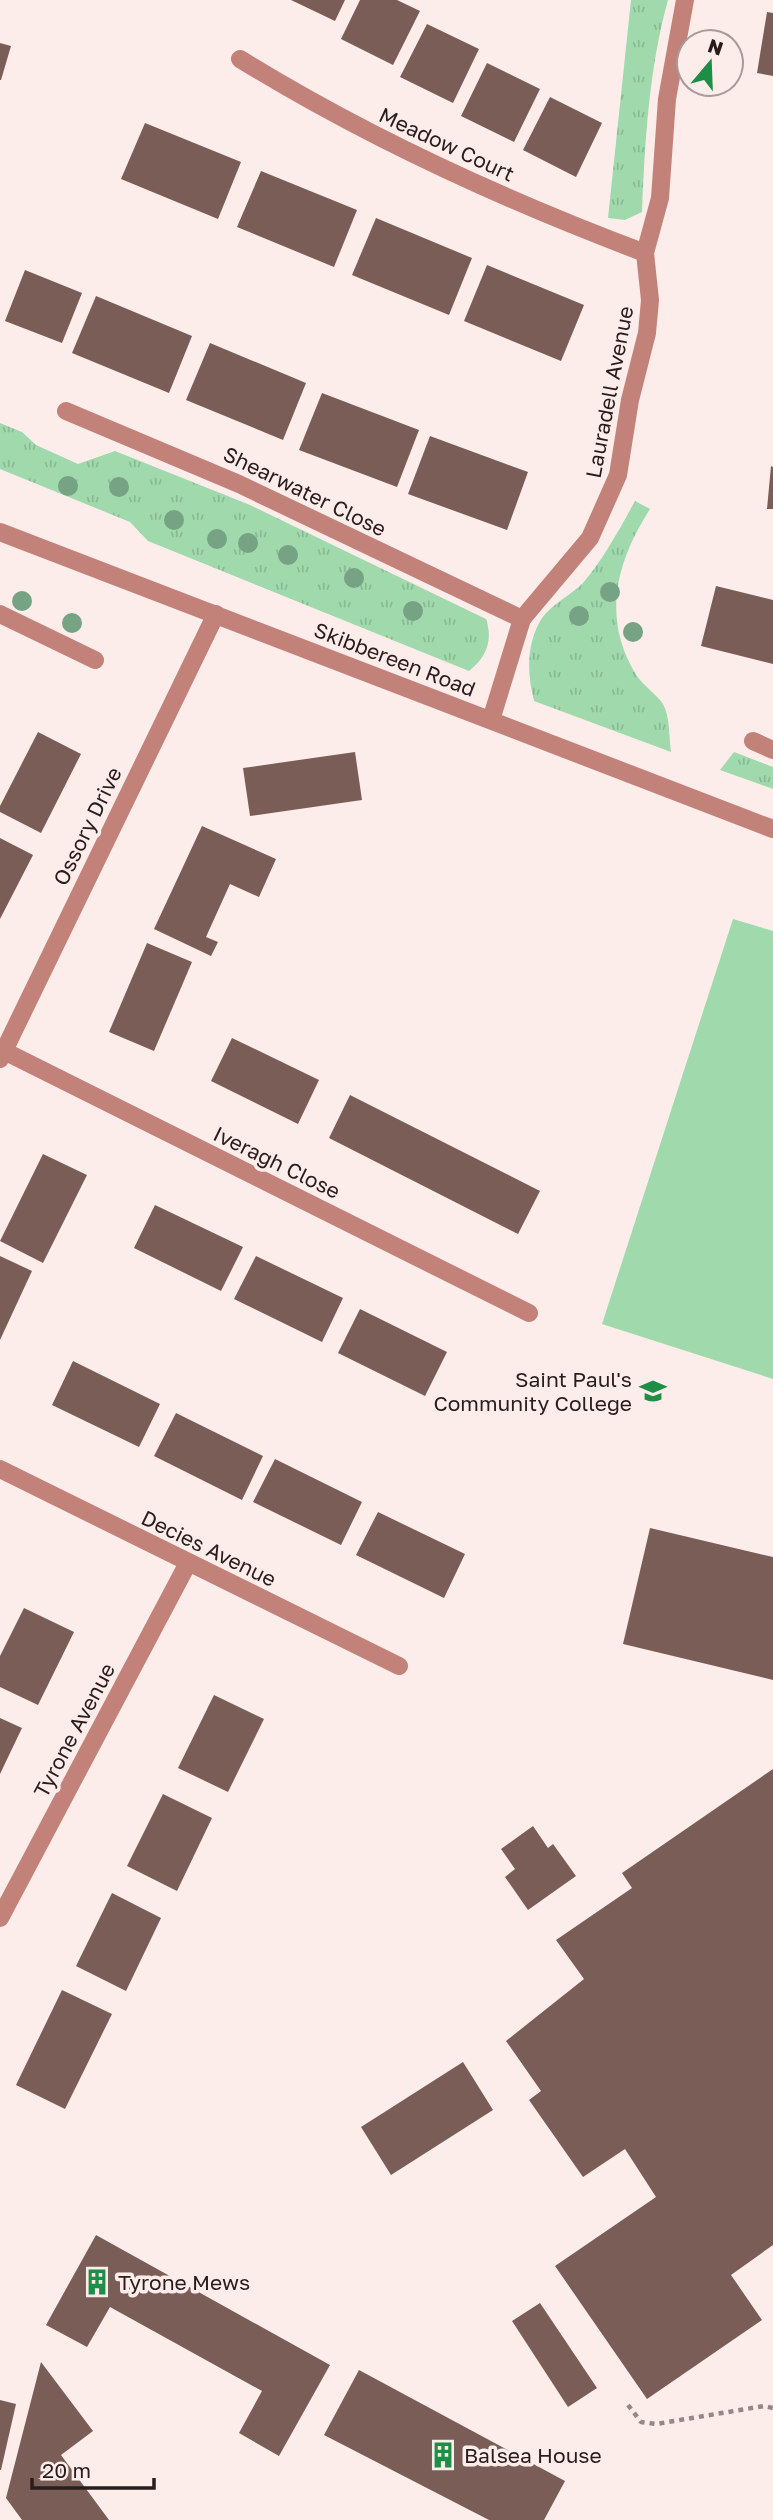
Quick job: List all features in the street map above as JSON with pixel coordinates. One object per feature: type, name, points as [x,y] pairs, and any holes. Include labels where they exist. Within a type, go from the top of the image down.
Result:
[{"type":"street","name":"Lauradell Avenue","points":[[491,720],[522,619],[590,538],[614,489],[630,400],[647,333],[650,300],[645,253],[660,198],[667,99],[685,0]]},
{"type":"street","name":"Meadow Court","points":[[240,59],[316,106],[440,169],[645,253]]},
{"type":"street","name":"Shearwater Close","points":[[66,411],[239,484],[522,619]]},
{"type":"street","name":"Skibbereen Road","points":[[0,532],[773,829]]},
{"type":"street","points":[[0,614],[95,660]]},
{"type":"street","name":"Ossory Drive","points":[[2,1055],[216,614]]},
{"type":"street","points":[[753,741],[773,750]]},
{"type":"street","name":"Iveragh Close","points":[[2,1055],[529,1313]]},
{"type":"street","name":"Decies Avenue","points":[[0,1469],[399,1666]]},
{"type":"street","name":"Tyrone Avenue","points":[[0,1918],[188,1563]]},
{"type":"path","points":[[628,2405],[640,2422],[656,2424],[764,2406],[773,2408]]},
{"type":"green space","points":[[631,0],[668,0],[652,78],[642,212],[625,220],[608,218]]},
{"type":"green space","points":[[0,423],[22,432],[36,445],[78,464],[115,451],[250,505],[486,619],[489,634],[487,648],[469,671],[148,541],[130,522],[0,469]]},
{"type":"green space","points":[[635,501],[650,509],[638,529],[621,570],[616,612],[619,633],[637,676],[663,704],[668,721],[671,752],[534,701],[530,680],[531,648],[542,618],[591,573]]},
{"type":"green space","points":[[734,752],[773,767],[773,789],[720,770]]},
{"type":"green space","points":[[733,919],[773,931],[773,1379],[602,1324]]},
{"type":"building","points":[[291,0],[345,0],[335,21]]},
{"type":"building","points":[[360,0],[397,0],[420,11],[393,65],[341,39]]},
{"type":"building","points":[[767,12],[773,13],[773,76],[757,73]]},
{"type":"building","points":[[427,24],[479,49],[453,103],[400,77]]},
{"type":"building","points":[[0,43],[11,46],[1,80],[0,80]]},
{"type":"building","points":[[487,63],[540,89],[514,142],[461,116]]},
{"type":"building","points":[[550,97],[602,123],[576,177],[523,150]]},
{"type":"building","points":[[145,123],[241,162],[218,219],[121,179]]},
{"type":"building","points":[[261,171],[357,210],[334,267],[237,227]]},
{"type":"building","points":[[376,218],[472,258],[449,315],[352,275]]},
{"type":"building","points":[[487,265],[584,305],[561,361],[464,321]]},
{"type":"building","points":[[25,270],[82,293],[62,343],[5,321]]},
{"type":"building","points":[[96,296],[192,336],[169,393],[72,353]]},
{"type":"building","points":[[210,343],[306,383],[283,440],[186,400]]},
{"type":"building","points":[[322,393],[419,430],[397,487],[299,450]]},
{"type":"building","points":[[430,436],[528,472],[507,530],[408,494]]},
{"type":"building","points":[[771,466],[773,509],[767,509]]},
{"type":"building","points":[[716,586],[773,600],[773,664],[701,646]]},
{"type":"building","points":[[38,732],[81,754],[41,833],[0,812],[0,806]]},
{"type":"building","points":[[355,752],[362,800],[250,816],[243,768]]},
{"type":"building","points":[[202,826],[276,859],[259,897],[230,884],[206,937],[218,942],[211,956],[154,929]]},
{"type":"building","points":[[0,838],[33,855],[0,919]]},
{"type":"building","points":[[147,943],[192,962],[154,1051],[109,1032]]},
{"type":"building","points":[[232,1038],[319,1080],[298,1124],[211,1081]]},
{"type":"building","points":[[350,1095],[540,1191],[518,1234],[329,1138]]},
{"type":"building","points":[[43,1154],[87,1175],[43,1263],[0,1241]]},
{"type":"building","points":[[155,1205],[243,1247],[221,1291],[134,1248]]},
{"type":"building","points":[[0,1256],[32,1271],[0,1340]]},
{"type":"building","points":[[256,1256],[343,1298],[322,1342],[234,1299]]},
{"type":"building","points":[[360,1309],[447,1352],[425,1396],[338,1353]]},
{"type":"building","points":[[73,1361],[160,1404],[139,1447],[52,1405]]},
{"type":"building","points":[[176,1413],[263,1456],[242,1500],[154,1456]]},
{"type":"building","points":[[275,1459],[362,1502],[341,1545],[253,1502]]},
{"type":"building","points":[[378,1512],[465,1554],[444,1598],[356,1555]]},
{"type":"building","points":[[650,1528],[773,1557],[773,1680],[623,1644]]},
{"type":"building","points":[[24,1608],[74,1632],[38,1705],[0,1687],[0,1656]]},
{"type":"building","points":[[214,1695],[264,1719],[228,1792],[178,1768]]},
{"type":"building","points":[[0,1718],[22,1728],[0,1774]]},
{"type":"building","points":[[773,1769],[773,2245],[731,2275],[762,2320],[647,2399],[555,2266],[656,2197],[625,2149],[583,2177],[529,2100],[541,2091],[506,2041],[584,1979],[556,1940],[632,1888],[622,1873]]},
{"type":"building","points":[[163,1794],[212,1818],[177,1891],[127,1866]]},
{"type":"building","points":[[533,1826],[548,1848],[553,1844],[576,1876],[528,1910],[505,1877],[515,1869],[501,1849]]},
{"type":"building","points":[[112,1893],[161,1918],[126,1991],[76,1966]]},
{"type":"building","points":[[62,1990],[112,2014],[65,2109],[16,2085]]},
{"type":"building","points":[[463,2062],[493,2110],[391,2175],[361,2127]]},
{"type":"building","points":[[96,2235],[330,2365],[279,2456],[239,2433],[262,2391],[110,2307],[87,2347],[46,2325]]},
{"type":"building","points":[[540,2303],[597,2388],[568,2407],[512,2321]]},
{"type":"building","points":[[41,2362],[93,2431],[61,2455],[109,2520],[22,2520],[6,2498]]},
{"type":"building","points":[[359,2370],[565,2481],[544,2520],[489,2520],[324,2435]]},
{"type":"building","points":[[0,2400],[16,2404],[1,2470],[0,2470]]},
{"type":"place","name":"Saint Paul's Community College","points":[[653,1391]]},
{"type":"place","name":"Tyrone Mews","points":[[97,2282]]},
{"type":"place","name":"Balsea House","points":[[443,2455]]}]
